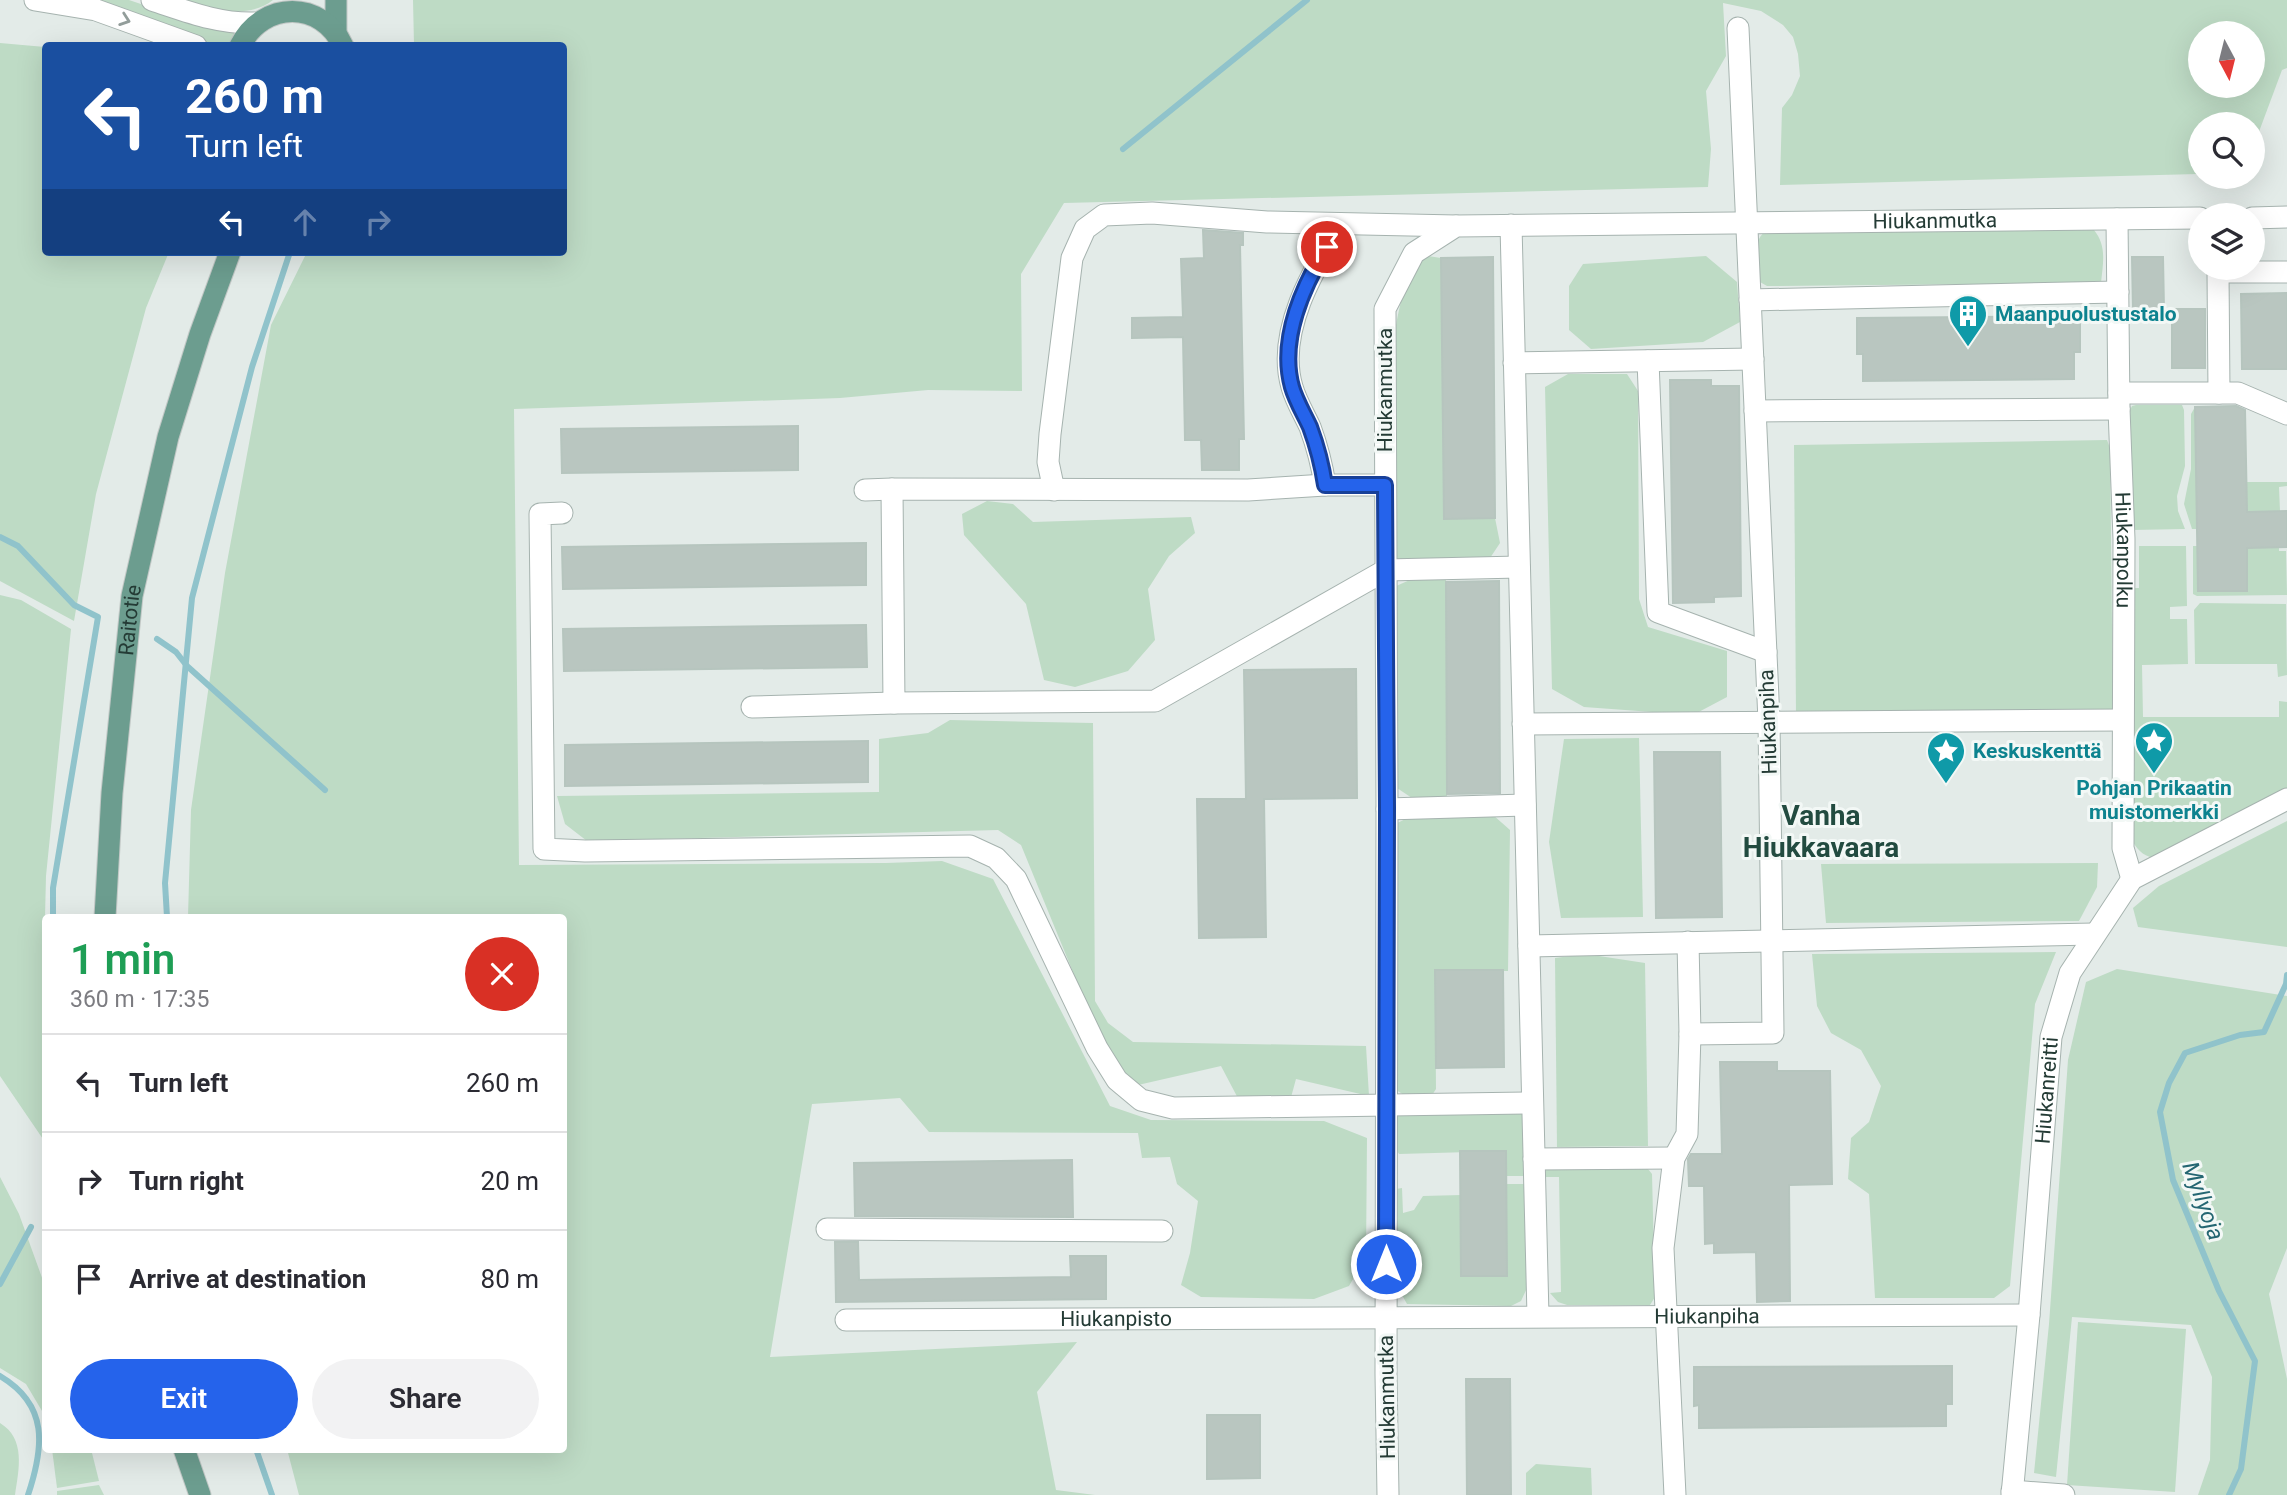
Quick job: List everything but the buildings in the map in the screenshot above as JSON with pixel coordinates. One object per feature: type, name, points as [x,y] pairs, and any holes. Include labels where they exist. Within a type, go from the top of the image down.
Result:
[{"type":"main road","points":[[336,0],[339,38]]},
{"type":"main road","points":[[242,42],[254,23],[281,5],[302,9],[327,21],[339,38]]},
{"type":"main road","name":"Raitotie","points":[[200,334],[220,256]]},
{"type":"main road","name":"Raitotie","points":[[104,914],[132,596],[168,437],[200,334],[229,256]]},
{"type":"main road","points":[[185,1453],[200,1495]]},
{"type":"street","points":[[35,0],[96,10],[185,42]]},
{"type":"street","points":[[152,0],[213,20],[233,24],[254,23]]},
{"type":"street","name":"Hiukanpiha","points":[[1689,1034],[1773,1032],[1769,721],[1738,28]]},
{"type":"street","points":[[1054,490],[1048,462],[1050,434],[1072,258],[1085,229],[1104,215],[1152,213],[1267,222],[1456,226]]},
{"type":"street","points":[[2265,218],[2287,217]]},
{"type":"street","name":"Hiukanmutka","points":[[1388,1495],[1385,309],[1414,253],[1456,226],[2188,218]]},
{"type":"street","name":"Hiukanpolku","points":[[2117,219],[2124,538],[2123,849],[2132,879]]},
{"type":"street","points":[[1325,485],[1321,461],[1292,386],[1289,353],[1296,314],[1313,270],[1341,225]]},
{"type":"street","points":[[1511,225],[1538,1316]]},
{"type":"street","points":[[2219,393],[2218,272],[2287,272]]},
{"type":"street","points":[[1750,299],[2118,292]]},
{"type":"street","points":[[1514,363],[1752,359]]},
{"type":"street","points":[[1648,361],[1658,612],[1766,652]]},
{"type":"street","points":[[1755,411],[2119,401],[2238,393],[2287,414]]},
{"type":"street","points":[[865,489],[1248,490],[1325,485],[1385,485]]},
{"type":"street","points":[[892,489],[894,703]]},
{"type":"street","points":[[562,513],[540,514],[554,707],[544,849],[585,851],[970,846],[996,858],[1016,879],[1097,1048],[1117,1080],[1141,1100],[1173,1108],[1532,1103]]},
{"type":"street","points":[[752,707],[1155,701],[1386,570],[1519,567]]},
{"type":"street","points":[[1523,724],[2122,720]]},
{"type":"street","name":"Hiukanreitti","points":[[2012,1493],[2051,1037],[2070,973],[2132,879],[2287,799]]},
{"type":"street","points":[[1387,808],[1525,805]]},
{"type":"street","points":[[1529,946],[2094,934]]},
{"type":"street","points":[[1675,1495],[1663,1248],[1674,1158],[1687,1134],[1688,942]]},
{"type":"street","points":[[1534,1159],[1674,1158]]},
{"type":"street","points":[[827,1229],[1162,1231]]},
{"type":"street","name":"Hiukanpiha","points":[[1386,1317],[2029,1315]]},
{"type":"street","name":"Hiukanpisto","points":[[846,1320],[1386,1317]]},
{"type":"street","points":[[2012,1493],[2064,1495]]},
{"type":"green space","points":[[83,0],[129,0],[206,26],[237,32],[232,42],[206,42]]},
{"type":"green space","points":[[178,0],[273,0],[251,10],[227,11]]},
{"type":"green space","points":[[413,0],[2287,0],[2287,68],[2282,70],[2265,116],[2265,112],[2188,112],[2188,174],[1780,185],[1782,108],[1792,95],[1800,76],[1793,37],[1783,25],[1761,11],[1723,3],[1726,56],[1706,91],[1711,149],[1708,187],[1064,203],[1021,274],[1022,391],[928,390],[840,398],[514,409],[519,865],[942,861],[993,879],[1110,1106],[1151,1120],[1324,1121],[1367,1138],[1366,1257],[1349,1286],[1314,1299],[1201,1297],[1181,1285],[1190,1253],[1198,1201],[1177,1184],[1170,1157],[1142,1158],[1138,1133],[929,1132],[900,1098],[812,1104],[770,1357],[1077,1342],[1037,1392],[1056,1490],[1095,1495],[299,1495],[288,1453],[567,1453],[567,914],[188,914],[191,810],[225,573],[271,325],[305,256],[567,256],[567,42],[414,42]]},
{"type":"green space","points":[[0,43],[42,47],[42,256],[167,256],[146,308],[96,494],[74,621],[0,581]]},
{"type":"green space","points":[[1769,229],[2094,230],[2102,249],[2101,283],[1767,286],[1760,282],[1756,252],[1759,239]]},
{"type":"green space","points":[[1428,256],[1441,258],[1444,519],[1495,518],[1500,543],[1490,558],[1403,563],[1393,555],[1393,345],[1399,309],[1407,284],[1419,263]]},
{"type":"green space","points":[[1706,256],[1737,282],[1740,322],[1703,342],[1591,349],[1569,330],[1569,286],[1583,264]]},
{"type":"green space","points":[[1568,374],[1627,374],[1638,391],[1639,599],[1648,627],[1727,651],[1727,697],[1693,715],[1584,707],[1552,689],[1545,387]]},
{"type":"green space","points":[[2182,405],[2184,410],[2185,466],[2177,496],[2178,511],[2185,529],[2132,530],[2128,414],[2132,406]]},
{"type":"green space","points":[[2195,407],[2197,529],[2192,529],[2184,504],[2191,469],[2191,414]]},
{"type":"green space","points":[[2107,440],[2110,448],[2113,715],[1796,715],[1794,445]]},
{"type":"green space","points":[[2246,482],[2287,482],[2287,486],[2279,487],[2280,511],[2247,512]]},
{"type":"green space","points":[[987,501],[1013,504],[1033,522],[1191,517],[1195,533],[1169,556],[1148,589],[1155,640],[1128,671],[1075,687],[1044,680],[1026,604],[964,535],[962,514]]},
{"type":"green space","points":[[2139,546],[2186,546],[2187,606],[2170,607],[2170,619],[2187,619],[2188,664],[2142,665],[2143,717],[2279,717],[2279,701],[2287,702],[2287,788],[2157,858],[2143,853],[2133,842],[2133,588],[2139,588]]},
{"type":"green space","points":[[2193,546],[2197,546],[2198,591],[2247,590],[2247,548],[2279,547],[2279,551],[2286,551],[2287,595],[2193,594]]},
{"type":"green space","points":[[1412,579],[1446,580],[1447,797],[1412,798],[1397,788],[1394,587]]},
{"type":"green space","points":[[0,595],[21,600],[71,629],[46,876],[45,914],[42,914],[42,1138],[0,1076]]},
{"type":"green space","points":[[2200,603],[2286,604],[2287,675],[2278,677],[2277,664],[2195,664],[2194,610]]},
{"type":"green space","points":[[950,720],[1093,723],[1095,1001],[1108,1023],[1133,1042],[1366,1046],[1369,1096],[1296,1079],[1290,1101],[1241,1104],[1221,1066],[1138,1085],[1120,1068],[1093,1021],[1021,845],[998,830],[587,841],[565,824],[557,796],[879,792],[879,739],[928,733]]},
{"type":"green space","points":[[1639,738],[1643,917],[1561,918],[1549,842],[1564,739]]},
{"type":"green space","points":[[1493,815],[1510,830],[1508,971],[1435,971],[1436,1089],[1432,1095],[1406,1096],[1396,1090],[1395,824],[1412,816]]},
{"type":"green space","points":[[2287,821],[2287,947],[2138,927],[2133,908],[2159,886]]},
{"type":"green space","points":[[2098,863],[2097,887],[2079,921],[1826,923],[1821,864]]},
{"type":"green space","points":[[2056,952],[2035,1004],[2010,1286],[1994,1298],[1875,1298],[1869,1194],[1848,1179],[1851,1138],[1869,1122],[1881,1086],[1861,1050],[1831,1033],[1817,1006],[1812,954]]},
{"type":"green space","points":[[1586,954],[1645,963],[1648,1146],[1557,1147],[1555,958]]},
{"type":"green space","points":[[2117,969],[2287,996],[2287,1248],[2269,1294],[2287,1379],[2287,1495],[2198,1495],[2210,1460],[2212,1377],[2191,1325],[2072,1317],[2056,1477],[2034,1473],[2049,1324],[2068,1060],[2086,982]]},
{"type":"green space","points":[[1518,1110],[1525,1118],[1526,1176],[1506,1176],[1505,1151],[1399,1154],[1396,1149],[1396,1117],[1408,1111]]},
{"type":"green space","points":[[1644,1164],[1652,1174],[1655,1297],[1650,1305],[1567,1305],[1558,1302],[1550,1293],[1561,1292],[1559,1177],[1545,1177],[1546,1169]]},
{"type":"green space","points":[[0,1177],[19,1214],[42,1278],[42,1411],[26,1384],[0,1368]]},
{"type":"green space","points":[[1506,1184],[1526,1184],[1528,1286],[1521,1301],[1511,1306],[1407,1304],[1397,1286],[1396,1189],[1402,1188],[1403,1213],[1414,1210],[1423,1196],[1461,1195],[1462,1276],[1506,1276]]},
{"type":"green space","points":[[2078,1322],[2186,1329],[2175,1492],[2067,1485]]},
{"type":"green space","points":[[0,1423],[14,1437],[19,1455],[15,1495],[0,1495]]},
{"type":"green space","points":[[53,1453],[92,1453],[99,1481],[57,1488]]},
{"type":"green space","points":[[1536,1464],[1591,1468],[1592,1495],[1526,1495],[1526,1473]]},
{"type":"green space","points":[[99,1485],[104,1495],[57,1495],[57,1491]]},
{"type":"waterway","points":[[1123,149],[1307,0]]},
{"type":"waterway","points":[[167,914],[165,883],[192,598],[252,367],[289,256]]},
{"type":"waterway","points":[[0,537],[18,546],[74,605],[98,617],[53,888],[53,914]]},
{"type":"waterway","points":[[157,639],[176,652],[187,666],[325,790]]},
{"type":"waterway","name":"Myllyoja","points":[[2229,1495],[2241,1469],[2255,1361],[2219,1291],[2173,1180],[2160,1112],[2169,1083],[2185,1053],[2240,1035],[2264,1032],[2286,984],[2287,975]]},
{"type":"waterway","points":[[0,1284],[31,1227]]},
{"type":"waterway","name":"Myllyoja","points":[[0,1376],[16,1387],[35,1414],[39,1444],[28,1495]]},
{"type":"waterway","points":[[257,1453],[272,1495]]},
{"type":"place","name":"Maanpuolustustalo","points":[[1968,348]]},
{"type":"place","name":"Pohjan Prikaatin muistomerkki","points":[[2154,775]]},
{"type":"place","name":"Keskuskenttä","points":[[1946,785]]},
{"type":"district","name":"Vanha Hiukkavaara","points":[[1821,831]]},
{"type":"route","points":[[1327,247],[1313,270],[1296,314],[1289,353],[1292,386],[1321,461],[1325,485],[1385,485],[1386,1264]]}]
